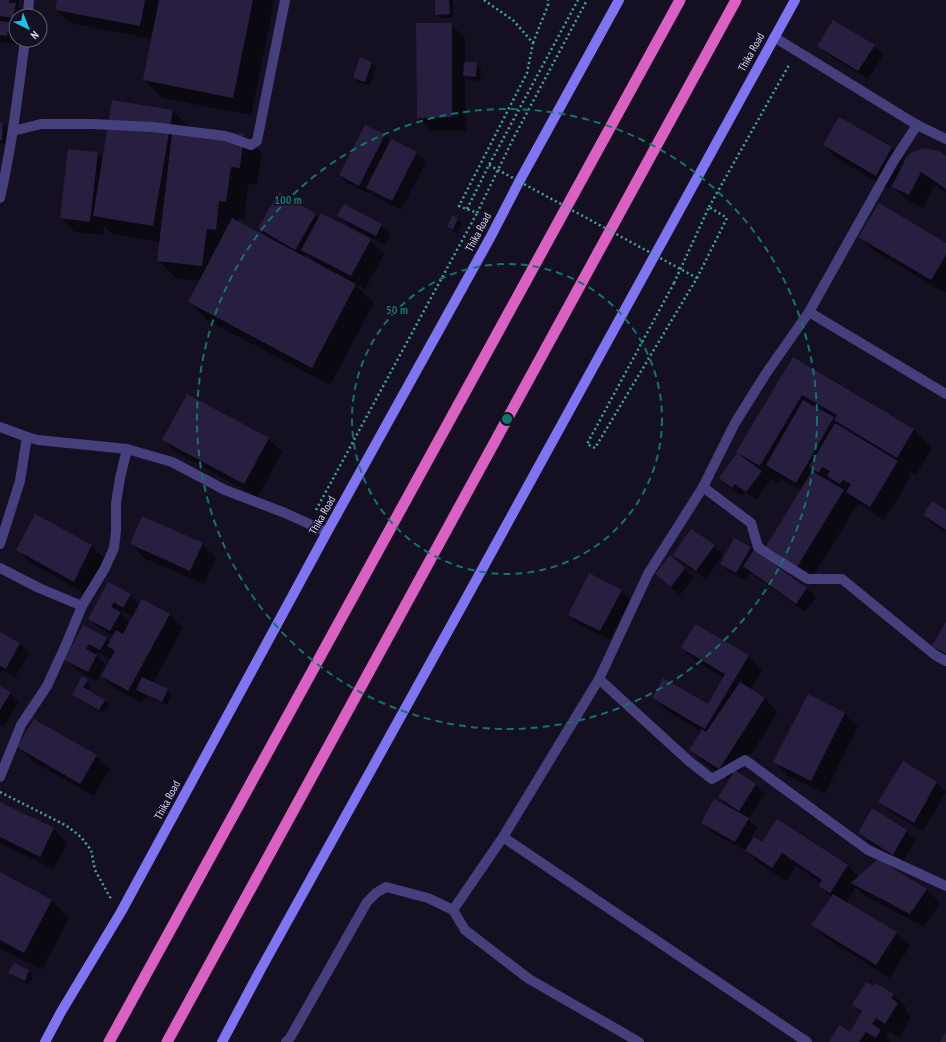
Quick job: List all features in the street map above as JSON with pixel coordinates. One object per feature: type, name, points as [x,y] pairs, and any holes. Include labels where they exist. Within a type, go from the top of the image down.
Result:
[{"type":"highway","points":[[109,1042],[680,0]]},
{"type":"highway","points":[[167,1042],[736,0]]},
{"type":"main road","name":"Thika Road","points":[[45,1042],[61,1012],[121,912],[327,532],[490,238],[618,0]]},
{"type":"main road","name":"Thika Road","points":[[222,1042],[794,0]]},
{"type":"street","points":[[13,131],[41,124],[92,124],[153,127],[225,136],[251,145],[257,141],[285,0]]},
{"type":"street","points":[[774,37],[917,125],[946,139]]},
{"type":"street","points":[[0,198],[13,131],[24,48]]},
{"type":"street","points":[[453,910],[503,837],[599,679],[648,574],[703,487],[735,423],[765,375],[809,312],[893,162],[917,125]]},
{"type":"street","points":[[809,312],[946,394]]},
{"type":"street","points":[[0,427],[38,440],[127,449],[172,462],[225,490],[285,513],[327,532]]},
{"type":"street","points":[[0,544],[20,481],[27,437]]},
{"type":"street","points":[[0,777],[21,725],[46,686],[82,606],[105,568],[114,548],[116,531],[116,503],[127,449]]},
{"type":"street","points":[[703,487],[751,523],[758,547],[808,579],[842,579],[935,655],[946,661]]},
{"type":"street","points":[[0,568],[38,588],[82,606]]},
{"type":"street","points":[[599,679],[690,762],[712,779],[745,760],[868,850],[946,886]]},
{"type":"street","points":[[503,837],[807,1042]]},
{"type":"street","points":[[286,1042],[290,1038],[367,902],[376,892],[386,887],[428,898],[453,910],[465,930],[529,979],[639,1042]]},
{"type":"path","points":[[484,0],[514,21],[533,43]]},
{"type":"path","points":[[477,213],[459,206],[527,74],[533,43],[548,5],[548,0]]},
{"type":"path","points":[[467,209],[489,165],[578,0]]},
{"type":"path","points":[[308,523],[477,213],[514,137],[587,0]]},
{"type":"path","points":[[709,207],[727,218],[697,278],[595,448],[587,444],[674,282],[709,207],[797,51]]},
{"type":"path","points":[[489,165],[697,278]]},
{"type":"path","points":[[0,792],[68,826],[81,837],[91,850],[95,870],[108,894],[121,912]]},
{"type":"building","points":[[0,0],[9,0],[9,3],[16,3],[15,8],[8,8],[8,17],[0,16]]},
{"type":"building","points":[[57,0],[145,0],[140,26],[55,10]]},
{"type":"building","points":[[159,0],[253,0],[233,98],[143,80]]},
{"type":"building","points":[[435,0],[449,0],[450,14],[435,15]]},
{"type":"building","points":[[833,20],[875,45],[858,71],[817,46]]},
{"type":"building","points":[[0,21],[8,22],[7,36],[0,35]]},
{"type":"building","points":[[416,23],[452,23],[452,117],[417,118]]},
{"type":"building","points":[[360,57],[372,62],[365,82],[353,78]]},
{"type":"building","points":[[464,62],[477,62],[476,77],[463,76]]},
{"type":"building","points":[[112,100],[173,110],[153,226],[93,216]]},
{"type":"building","points":[[839,117],[892,147],[876,176],[823,145]]},
{"type":"building","points":[[0,122],[3,123],[2,140],[0,140]]},
{"type":"building","points":[[173,125],[244,134],[240,168],[231,167],[226,202],[219,201],[216,230],[207,229],[202,266],[157,261]]},
{"type":"building","points":[[365,125],[385,135],[359,186],[339,175]]},
{"type":"building","points":[[391,139],[417,152],[392,201],[366,188]]},
{"type":"building","points":[[923,148],[939,151],[946,156],[946,189],[921,172],[909,195],[892,187],[906,158],[912,152]]},
{"type":"building","points":[[68,149],[98,152],[90,222],[60,218]]},
{"type":"building","points":[[279,192],[316,214],[295,250],[258,228]]},
{"type":"building","points":[[879,203],[946,243],[946,255],[931,280],[858,237]]},
{"type":"building","points":[[344,204],[382,224],[376,236],[337,216]]},
{"type":"building","points":[[321,213],[371,239],[351,276],[301,250]]},
{"type":"building","points":[[452,215],[458,218],[453,230],[447,227]]},
{"type":"building","points":[[232,218],[356,284],[312,368],[188,302]]},
{"type":"building","points":[[793,357],[914,429],[897,458],[834,420],[837,415],[802,395],[760,466],[736,452]]},
{"type":"building","points":[[187,394],[269,438],[244,484],[162,440]]},
{"type":"building","points":[[803,400],[834,417],[796,483],[766,465]]},
{"type":"building","points":[[835,423],[898,461],[870,507],[846,492],[851,484],[843,480],[840,484],[827,476],[830,471],[822,467],[819,473],[809,467]]},
{"type":"building","points":[[737,453],[762,471],[746,492],[735,484],[732,488],[719,478]]},
{"type":"building","points":[[812,471],[844,490],[797,567],[765,548]]},
{"type":"building","points":[[932,501],[946,510],[946,530],[923,515]]},
{"type":"building","points":[[35,514],[92,545],[74,582],[16,550]]},
{"type":"building","points":[[142,516],[203,543],[190,571],[130,544]]},
{"type":"building","points":[[691,529],[715,545],[696,571],[673,555]]},
{"type":"building","points":[[734,538],[751,547],[736,573],[720,564]]},
{"type":"building","points":[[754,550],[807,588],[796,604],[743,566]]},
{"type":"building","points":[[670,555],[685,568],[671,587],[655,574]]},
{"type":"building","points":[[589,573],[622,590],[600,631],[568,615]]},
{"type":"building","points":[[108,582],[131,594],[123,608],[114,602],[111,607],[121,612],[110,631],[88,619]]},
{"type":"building","points":[[142,599],[170,614],[128,691],[101,676],[115,651],[107,646],[116,630],[123,634]]},
{"type":"building","points":[[946,622],[946,654],[932,646]]},
{"type":"building","points":[[695,624],[749,655],[705,729],[652,698],[663,678],[708,704],[725,674],[681,648]]},
{"type":"building","points":[[83,625],[107,638],[100,650],[89,644],[86,649],[97,655],[88,672],[64,660]]},
{"type":"building","points":[[0,632],[20,643],[6,669],[0,666]]},
{"type":"building","points":[[82,676],[88,680],[83,687],[105,700],[99,710],[72,695]]},
{"type":"building","points":[[142,677],[168,689],[162,702],[136,690]]},
{"type":"building","points":[[740,682],[765,698],[719,769],[689,750],[702,729],[706,732]]},
{"type":"building","points":[[0,686],[11,692],[0,710]]},
{"type":"building","points":[[808,694],[845,713],[811,781],[773,762]]},
{"type":"building","points":[[34,719],[97,755],[80,784],[17,747]]},
{"type":"building","points":[[903,761],[937,782],[914,823],[878,802]]},
{"type":"building","points":[[735,770],[756,784],[739,811],[718,797]]},
{"type":"building","points":[[714,799],[749,818],[735,842],[701,823]]},
{"type":"building","points":[[0,802],[54,828],[40,857],[0,837]]},
{"type":"building","points":[[872,808],[907,830],[893,855],[858,833]]},
{"type":"building","points":[[777,819],[848,865],[830,893],[818,886],[822,880],[782,853],[772,868],[745,850],[754,837],[762,842]]},
{"type":"building","points":[[878,859],[927,889],[910,914],[851,883]]},
{"type":"building","points":[[0,872],[52,900],[24,953],[0,940]]},
{"type":"building","points":[[833,894],[897,932],[876,965],[811,925]]},
{"type":"building","points":[[14,963],[29,970],[25,981],[8,973]]},
{"type":"building","points":[[866,982],[873,986],[875,983],[894,994],[891,998],[898,1003],[885,1024],[876,1018],[872,1024],[881,1030],[876,1038],[866,1032],[859,1042],[829,1042],[839,1025],[850,1032],[862,1011],[852,1005]]},
{"type":"building","points":[[946,1032],[946,1042],[940,1042]]}]
